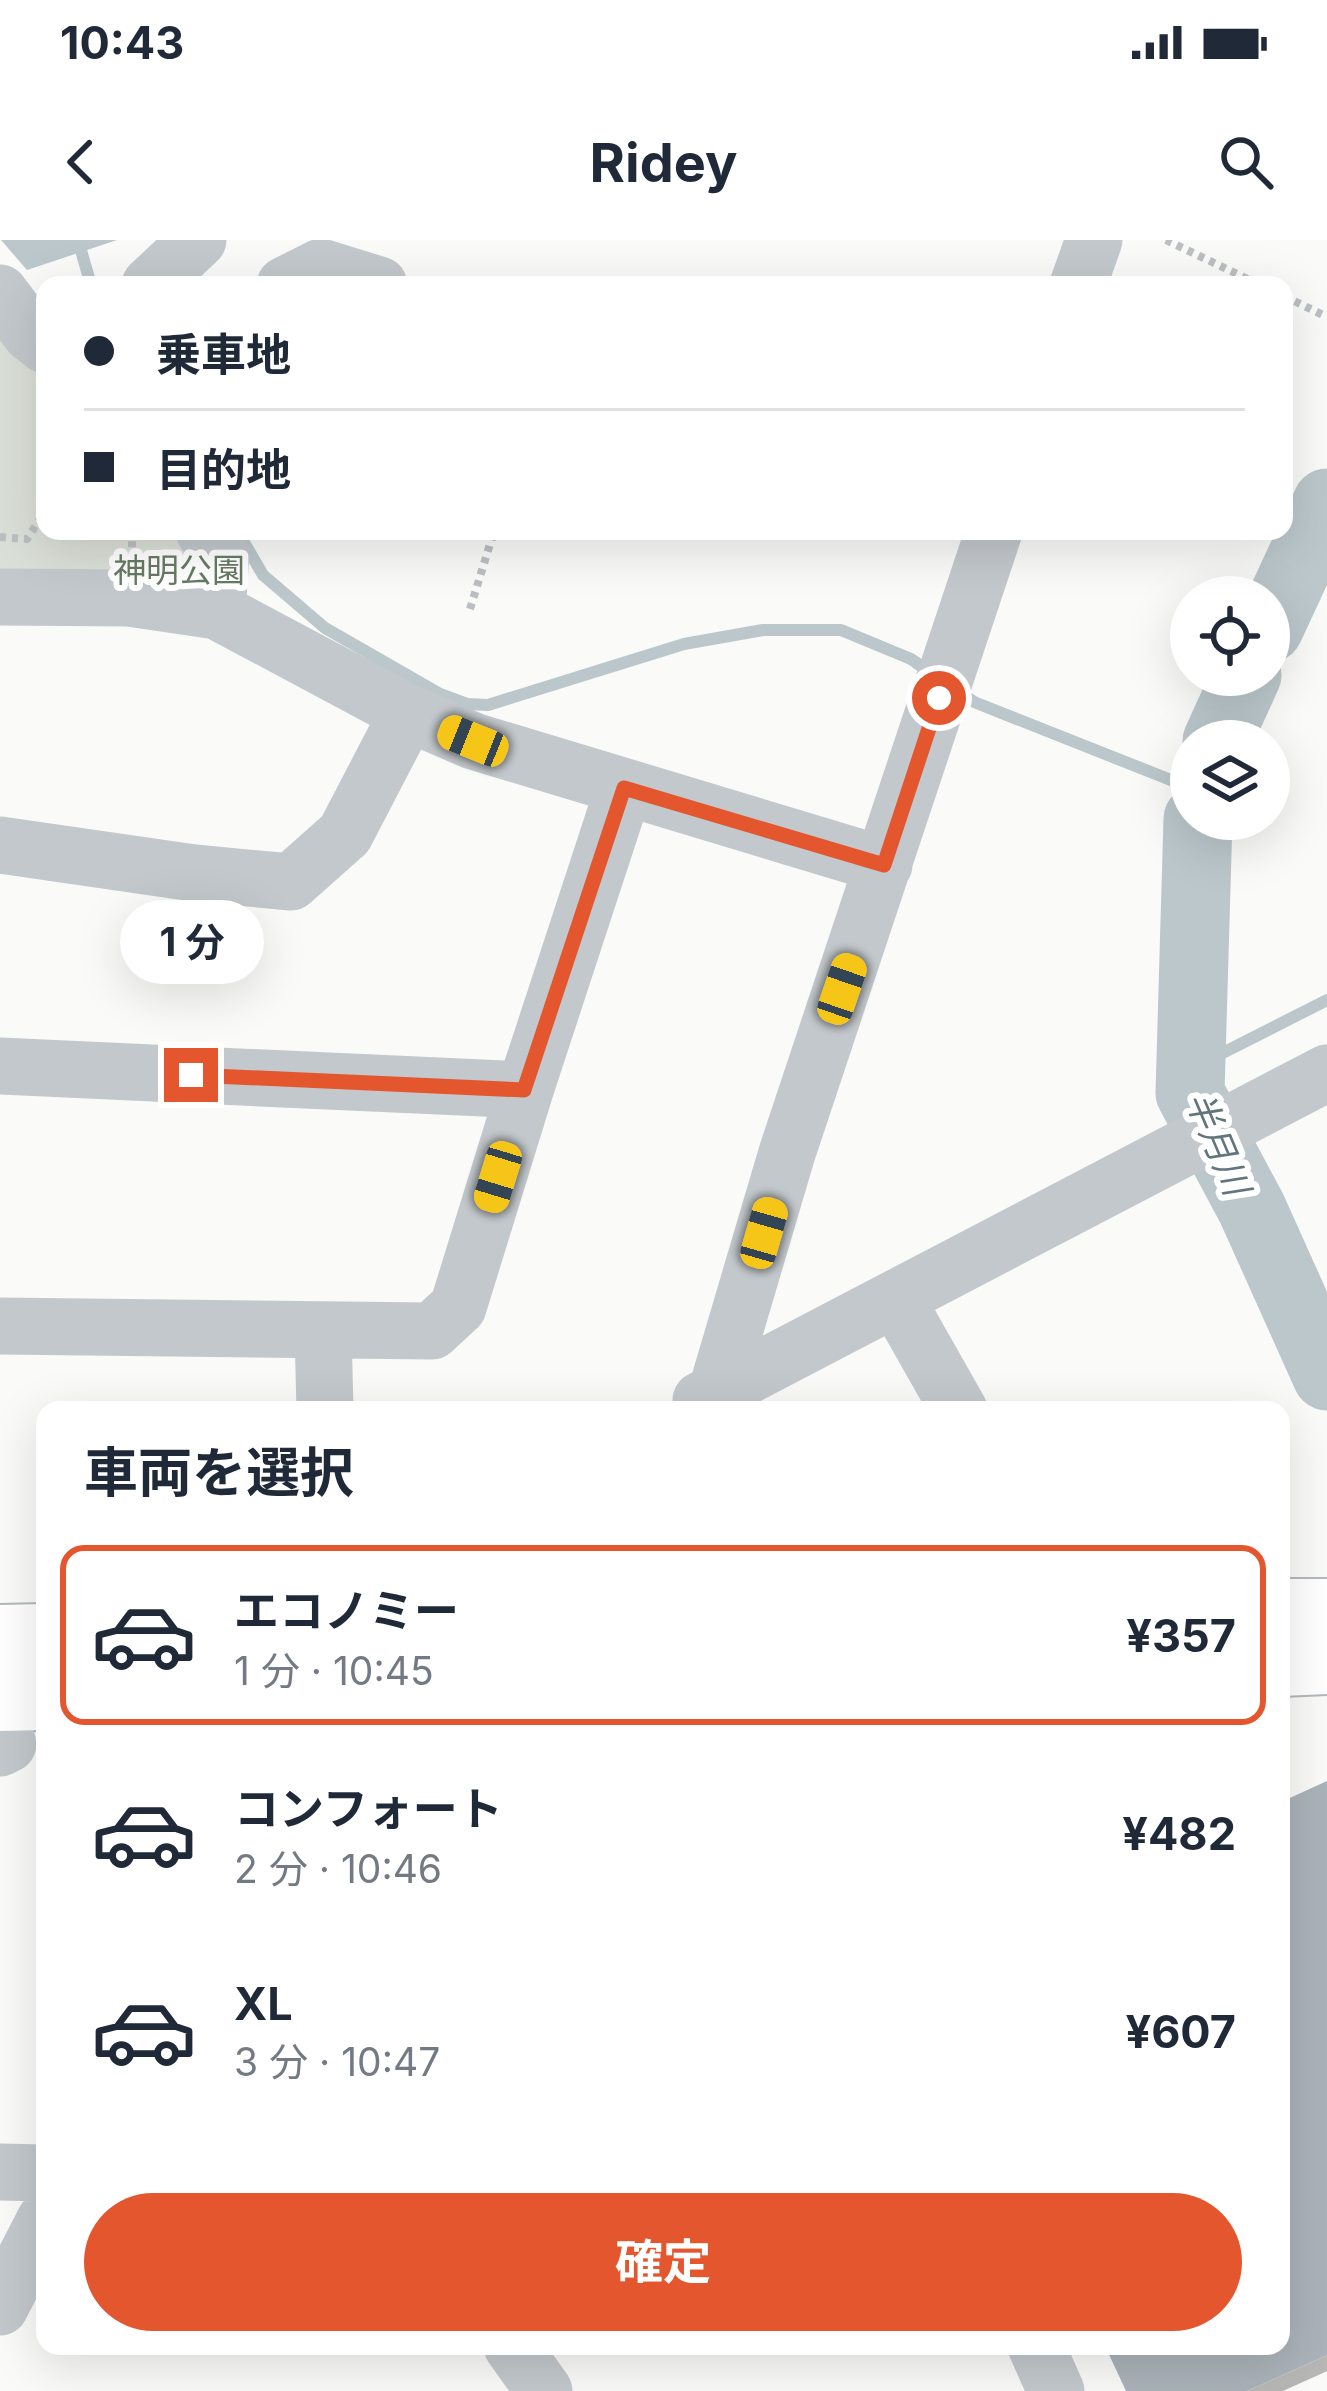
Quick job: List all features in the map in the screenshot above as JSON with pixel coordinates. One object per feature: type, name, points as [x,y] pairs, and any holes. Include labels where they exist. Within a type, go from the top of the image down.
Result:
[{"type":"highway","points":[[1290,1612],[1327,1612]]},
{"type":"highway","points":[[0,1638],[36,1637]]},
{"type":"highway","points":[[1290,1663],[1327,1661]]},
{"type":"street","points":[[160,276],[198,240]]},
{"type":"street","points":[[1081,276],[1094,240]]},
{"type":"street","points":[[303,276],[321,267],[350,276]]},
{"type":"street","points":[[0,292],[36,337]]},
{"type":"street","points":[[210,540],[221,555],[217,611]]},
{"type":"street","points":[[705,1401],[991,540]]},
{"type":"street","points":[[0,597],[129,598],[217,611],[408,713],[473,741],[884,865]]},
{"type":"street","points":[[0,845],[194,874],[291,881],[346,834],[408,713]]},
{"type":"street","points":[[0,1326],[432,1331],[458,1307],[624,788]]},
{"type":"street","points":[[0,1066],[524,1090]]},
{"type":"street","points":[[709,1401],[1327,1073]]},
{"type":"street","points":[[896,1299],[953,1401]]},
{"type":"street","points":[[322,1330],[325,1401]]},
{"type":"street","points":[[0,2172],[36,2173]]},
{"type":"street","points":[[0,2307],[36,2237]]},
{"type":"street","points":[[518,2355],[544,2391]]},
{"type":"street","points":[[1040,2355],[1057,2391]]},
{"type":"path","points":[[1166,240],[1241,276]]},
{"type":"path","points":[[1293,300],[1327,317]]},
{"type":"path","points":[[0,537],[27,538],[36,524]]},
{"type":"path","points":[[470,609],[491,540]]},
{"type":"green space","name":"神明公園","points":[[0,293],[36,335],[36,540],[205,540],[217,611],[0,600]]},
{"type":"shaded area","points":[[1,240],[117,240],[27,270]]},
{"type":"building","points":[[1327,1781],[1327,2355],[1247,2391],[1126,2391],[1109,2355],[1290,2355],[1290,1798]]},
{"type":"waterway","points":[[78,240],[88,276]]},
{"type":"waterway","name":"半月川","points":[[1290,583],[1327,503]]},
{"type":"waterway","points":[[243,540],[263,575],[325,628],[440,694],[467,704],[488,705],[684,644],[763,630],[841,630],[911,659],[931,673]]},
{"type":"waterway","points":[[958,691],[974,702],[1170,780]]},
{"type":"waterway","name":"半月川","points":[[1227,720],[1237,696]]},
{"type":"waterway","name":"半月川","points":[[1197,840],[1190,1093],[1252,1209],[1327,1376]]},
{"type":"waterway","points":[[1191,1069],[1327,1000]]},
{"type":"route","points":[[191,1075],[524,1090],[624,788],[884,865],[939,698]]}]
